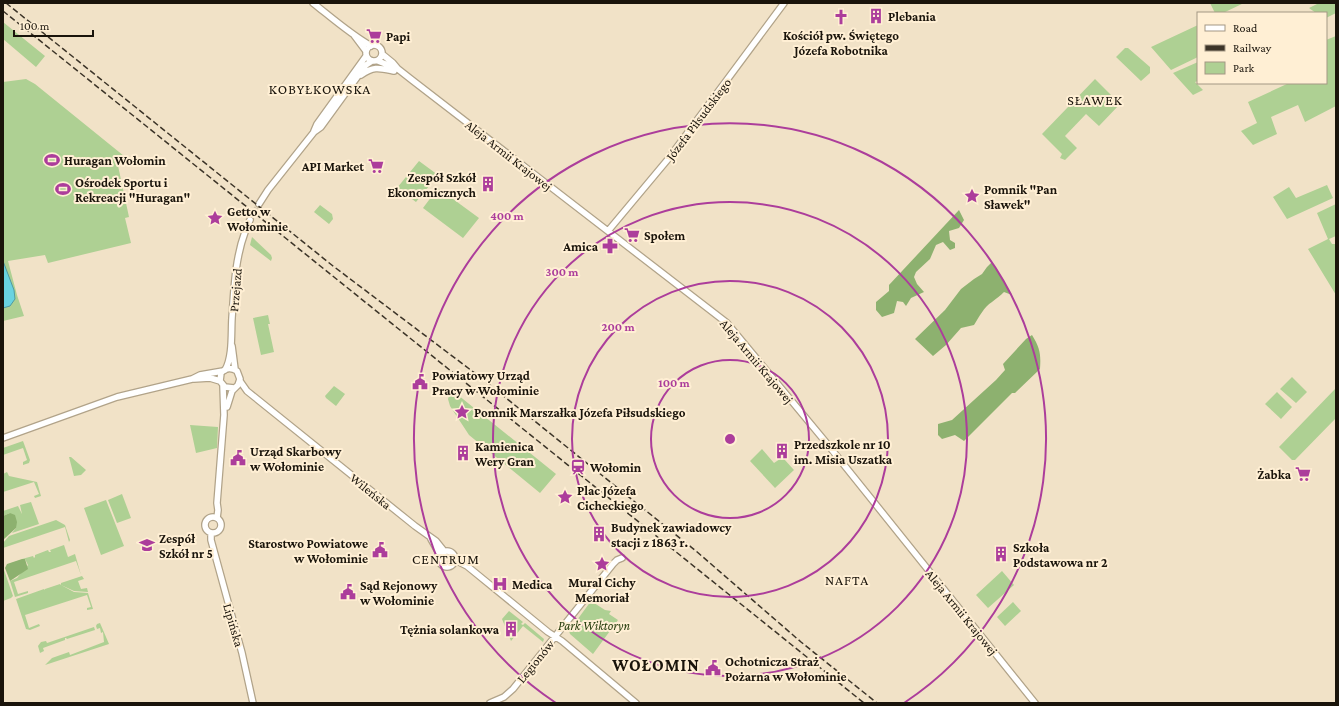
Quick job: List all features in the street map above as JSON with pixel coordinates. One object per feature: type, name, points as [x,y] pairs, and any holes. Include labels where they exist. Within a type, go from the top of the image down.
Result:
[{"type":"street","points":[[259,204],[268,190],[314,132],[321,127],[366,65],[375,61],[382,54],[380,48],[374,45],[371,46],[362,39],[353,35],[313,3]]},
{"type":"street","name":"Józefa Piłsudskiego","points":[[608,231],[669,158],[784,3]]},
{"type":"street","points":[[353,35],[366,54],[375,61]]},
{"type":"street","points":[[314,132],[317,124],[366,54],[368,47],[371,46]]},
{"type":"street","name":"Aleja Armii Krajowej","points":[[382,54],[400,71],[727,323],[824,440],[1035,703]]},
{"type":"street","name":"Aleja Armii Krajowej","points":[[375,61],[400,71]]},
{"type":"street","points":[[359,76],[371,69],[378,68],[400,71]]},
{"type":"street","name":"Przejazd","points":[[235,369],[232,340],[232,320],[237,264],[242,239],[245,232]]},
{"type":"street","name":"Przejazd","points":[[224,370],[228,364],[232,340]]},
{"type":"street","points":[[3,438],[117,397],[230,368],[235,369],[240,374],[240,381],[231,392],[224,415]]},
{"type":"street","points":[[215,518],[214,509],[217,503],[224,415],[220,376],[224,370]]},
{"type":"street","points":[[192,378],[210,378],[228,388],[234,388]]},
{"type":"street","name":"Wileńska","points":[[240,381],[247,391],[399,513],[429,538],[442,553]]},
{"type":"street","points":[[208,518],[215,518],[220,522],[220,526],[214,532],[206,530],[205,523],[208,518]]},
{"type":"street","name":"Lipińska","points":[[214,532],[213,547],[243,659],[253,703]]},
{"type":"street","points":[[455,560],[450,566],[444,567],[439,562],[442,553],[452,553],[455,560],[467,566],[562,641],[636,703]]},
{"type":"street","name":"Legionów","points":[[490,703],[504,697],[513,689],[613,564],[622,558]]},
{"type":"green space","points":[[1210,3],[1244,3],[1225,12],[1214,12]]},
{"type":"green space","points":[[1319,3],[1336,3],[1336,13],[1327,18],[1327,12],[1315,12],[1309,8]]},
{"type":"green space","points":[[3,22],[45,56],[36,67],[3,39]]},
{"type":"green space","points":[[1197,25],[1197,57],[1171,70],[1151,47]]},
{"type":"green space","points":[[1336,36],[1336,106],[1305,122],[1298,105],[1271,117],[1277,134],[1253,145],[1241,131],[1257,123],[1248,102],[1287,84],[1327,84],[1327,40]]},
{"type":"green space","points":[[1125,48],[1128,48],[1150,67],[1150,73],[1141,81],[1116,57]]},
{"type":"green space","points":[[1197,62],[1197,81],[1195,82],[1203,90],[1193,95],[1173,73]]},
{"type":"green space","name":"Ośrodek Sportu i Rekreacji \"Huragan\"","points":[[26,79],[35,84],[124,156],[117,161],[129,217],[125,218],[131,243],[48,263],[45,255],[8,261],[24,316],[3,321],[3,82]]},
{"type":"green space","points":[[1095,79],[1120,104],[1099,126],[1086,114],[1065,136],[1077,148],[1065,160],[1060,158],[1062,154],[1042,134]]},
{"type":"green space","points":[[419,161],[438,175],[416,202],[397,188]]},
{"type":"green space","points":[[1327,185],[1333,198],[1287,219],[1273,197],[1289,187],[1296,198]]},
{"type":"green space","points":[[438,188],[479,218],[463,238],[423,208]]},
{"type":"green space","points":[[1336,204],[1336,236],[1329,239],[1332,244],[1336,244],[1336,295],[1308,249],[1328,239],[1317,213]]},
{"type":"green space","points":[[320,205],[332,214],[333,219],[329,224],[314,212]]},
{"type":"green space","points":[[959,210],[964,220],[959,228],[949,231],[950,240],[955,243],[955,248],[950,250],[943,242],[936,245],[930,259],[916,272],[914,277],[917,284],[924,292],[911,298],[906,306],[903,302],[897,301],[894,313],[882,317],[876,310],[876,302],[889,291],[889,285]]},
{"type":"green space","points":[[252,237],[271,255],[271,261],[250,245]]},
{"type":"green space","points":[[992,262],[1012,295],[1004,292],[982,312],[974,325],[961,328],[946,345],[933,356],[915,339],[945,310],[961,289],[982,274]]},
{"type":"green space","points":[[268,315],[270,324],[268,324],[274,352],[261,355],[253,318]]},
{"type":"green space","points":[[1032,335],[1039,351],[1040,369],[1015,393],[1012,393],[964,441],[955,435],[942,439],[938,435],[938,424],[952,420],[996,380],[1005,370],[1003,364],[1026,339]]},
{"type":"green space","points":[[1292,377],[1307,392],[1296,403],[1280,389]]},
{"type":"green space","points":[[334,386],[345,394],[336,406],[325,396]]},
{"type":"green space","points":[[1336,388],[1336,418],[1295,460],[1292,460],[1279,447]]},
{"type":"green space","points":[[453,391],[556,474],[540,493],[469,435],[450,406],[448,399]]},
{"type":"green space","points":[[1277,392],[1292,407],[1281,419],[1265,404]]},
{"type":"green space","points":[[190,425],[218,427],[217,448],[196,453]]},
{"type":"green space","points":[[23,441],[30,460],[29,463],[23,465],[23,462],[27,460],[23,448],[3,455],[3,448]]},
{"type":"green space","points":[[762,449],[774,463],[780,459],[784,459],[794,470],[775,488],[750,461]]},
{"type":"green space","points":[[69,457],[71,457],[86,470],[81,475],[74,476]]},
{"type":"green space","points":[[7,472],[9,476],[37,482],[41,496],[35,498],[34,496],[39,494],[34,482],[3,492],[3,474]]},
{"type":"green space","points":[[122,494],[131,518],[117,523],[108,500]]},
{"type":"green space","points":[[106,500],[124,546],[101,555],[84,508]]},
{"type":"green space","points":[[31,502],[39,524],[12,533],[16,528],[10,513],[3,516],[3,511],[18,506],[22,514],[20,505]]},
{"type":"green space","points":[[10,513],[15,515],[17,522],[16,528],[3,540],[3,516]]},
{"type":"green space","points":[[56,520],[65,525],[70,540],[69,542],[65,527],[3,548],[3,543],[9,536]]},
{"type":"green space","points":[[64,545],[68,557],[75,554],[81,575],[76,561],[14,582],[18,594],[28,591],[28,593],[15,597],[10,581],[17,578],[28,565],[25,559],[22,559],[33,556],[34,558],[35,555],[48,550],[51,552],[50,550]]},
{"type":"green space","points":[[25,559],[28,569],[10,581],[5,568],[7,564]]},
{"type":"green space","points":[[3,567],[13,596],[3,601]]},
{"type":"green space","points":[[1002,571],[1014,585],[988,608],[976,595]]},
{"type":"green space","points":[[82,576],[84,579],[78,581],[81,589],[87,588],[88,592],[74,591],[61,585],[61,583]]},
{"type":"green space","points":[[60,584],[74,592],[88,593],[93,609],[87,610],[87,608],[91,607],[87,595],[25,615],[29,628],[39,624],[40,626],[30,630],[26,629],[16,599]]},
{"type":"green space","name":"Park Wiktoryn","points":[[591,601],[605,610],[611,611],[609,614],[618,620],[593,654],[570,634],[569,631]]},
{"type":"green space","points":[[1013,602],[1021,611],[1005,626],[997,617]]},
{"type":"green space","points":[[509,611],[523,622],[521,624],[523,625],[525,623],[544,639],[543,642],[523,626],[511,641],[502,619]]},
{"type":"green space","points":[[100,623],[109,644],[45,665],[52,658],[69,652],[70,655],[104,642],[103,632],[101,633],[100,628],[97,629],[96,626]]},
{"type":"green space","points":[[94,627],[95,630],[67,639],[65,638],[65,640],[43,648],[44,651],[40,653],[38,646],[41,642],[46,641],[47,643]]},
{"type":"water","points":[[3,261],[14,290],[15,299],[10,306],[3,308]]},
{"type":"tunnel","points":[[250,220],[259,204]]},
{"type":"railway","points":[[6,3],[333,266],[480,377],[696,551],[801,642],[877,703]]},
{"type":"railway","points":[[3,11],[864,703]]},
{"type":"place","name":"Plebania","points":[[876,16]]},
{"type":"place","name":"Kościół pw. Świętego Józefa Robotnika","points":[[841,17]]},
{"type":"place","name":"Papi","points":[[374,36]]},
{"type":"place","name":"Huragan Wołomin","points":[[52,160]]},
{"type":"place","name":"API Market","points":[[376,166]]},
{"type":"place","name":"Zespół Szkół Ekonomicznych","points":[[488,184]]},
{"type":"place","name":"Ośrodek Sportu i Rekreacji \"Huragan\"","points":[[63,189]]},
{"type":"place","name":"Pomnik \"Pan Sławek\"","points":[[972,196]]},
{"type":"place","name":"Getto w Wołominie","points":[[215,218]]},
{"type":"place","name":"Społem","points":[[632,235]]},
{"type":"place","name":"Amica","points":[[610,246]]},
{"type":"place","name":"Powiatowy Urząd Pracy w Wołominie","points":[[420,382]]},
{"type":"place","name":"Pomnik Marszałka Józefa Piłsudskiego","points":[[462,412]]},
{"type":"place","name":"Przedszkole nr 10 im. Misia Uszatka","points":[[782,451]]},
{"type":"place","name":"Kamienica Wery Gran","points":[[463,453]]},
{"type":"place","name":"Urząd Skarbowy w Wołominie","points":[[238,458]]},
{"type":"place","name":"Wołomin","points":[[578,467]]},
{"type":"place","name":"Żabka","points":[[1303,474]]},
{"type":"place","name":"Plac Józefa Cicheckiego","points":[[565,497]]},
{"type":"place","name":"Budynek zawiadowcy stacji z 1863 r.","points":[[599,534]]},
{"type":"place","name":"Zespół Szkół nr 5","points":[[147,545]]},
{"type":"place","name":"Starostwo Powiatowe w Wołominie","points":[[380,550]]},
{"type":"place","name":"Szkoła Podstawowa nr 2","points":[[1001,554]]},
{"type":"place","name":"Mural Cichy Memoriał","points":[[602,564]]},
{"type":"place","name":"Medica","points":[[500,584]]},
{"type":"place","name":"Sąd Rejonowy w Wołominie","points":[[348,592]]},
{"type":"place","name":"Tężnia solankowa","points":[[511,629]]},
{"type":"place","name":"Ochotnicza Straż Pożarna w Wołominie","points":[[713,668]]},
{"type":"district","name":"KOBYŁKOWSKA","points":[[320,89]]},
{"type":"district","name":"SŁAWEK","points":[[1095,100]]},
{"type":"district","name":"CENTRUM","points":[[446,559]]},
{"type":"district","name":"NAFTA","points":[[847,580]]},
{"type":"district","name":"WOŁOMIN","points":[[656,665]]}]
